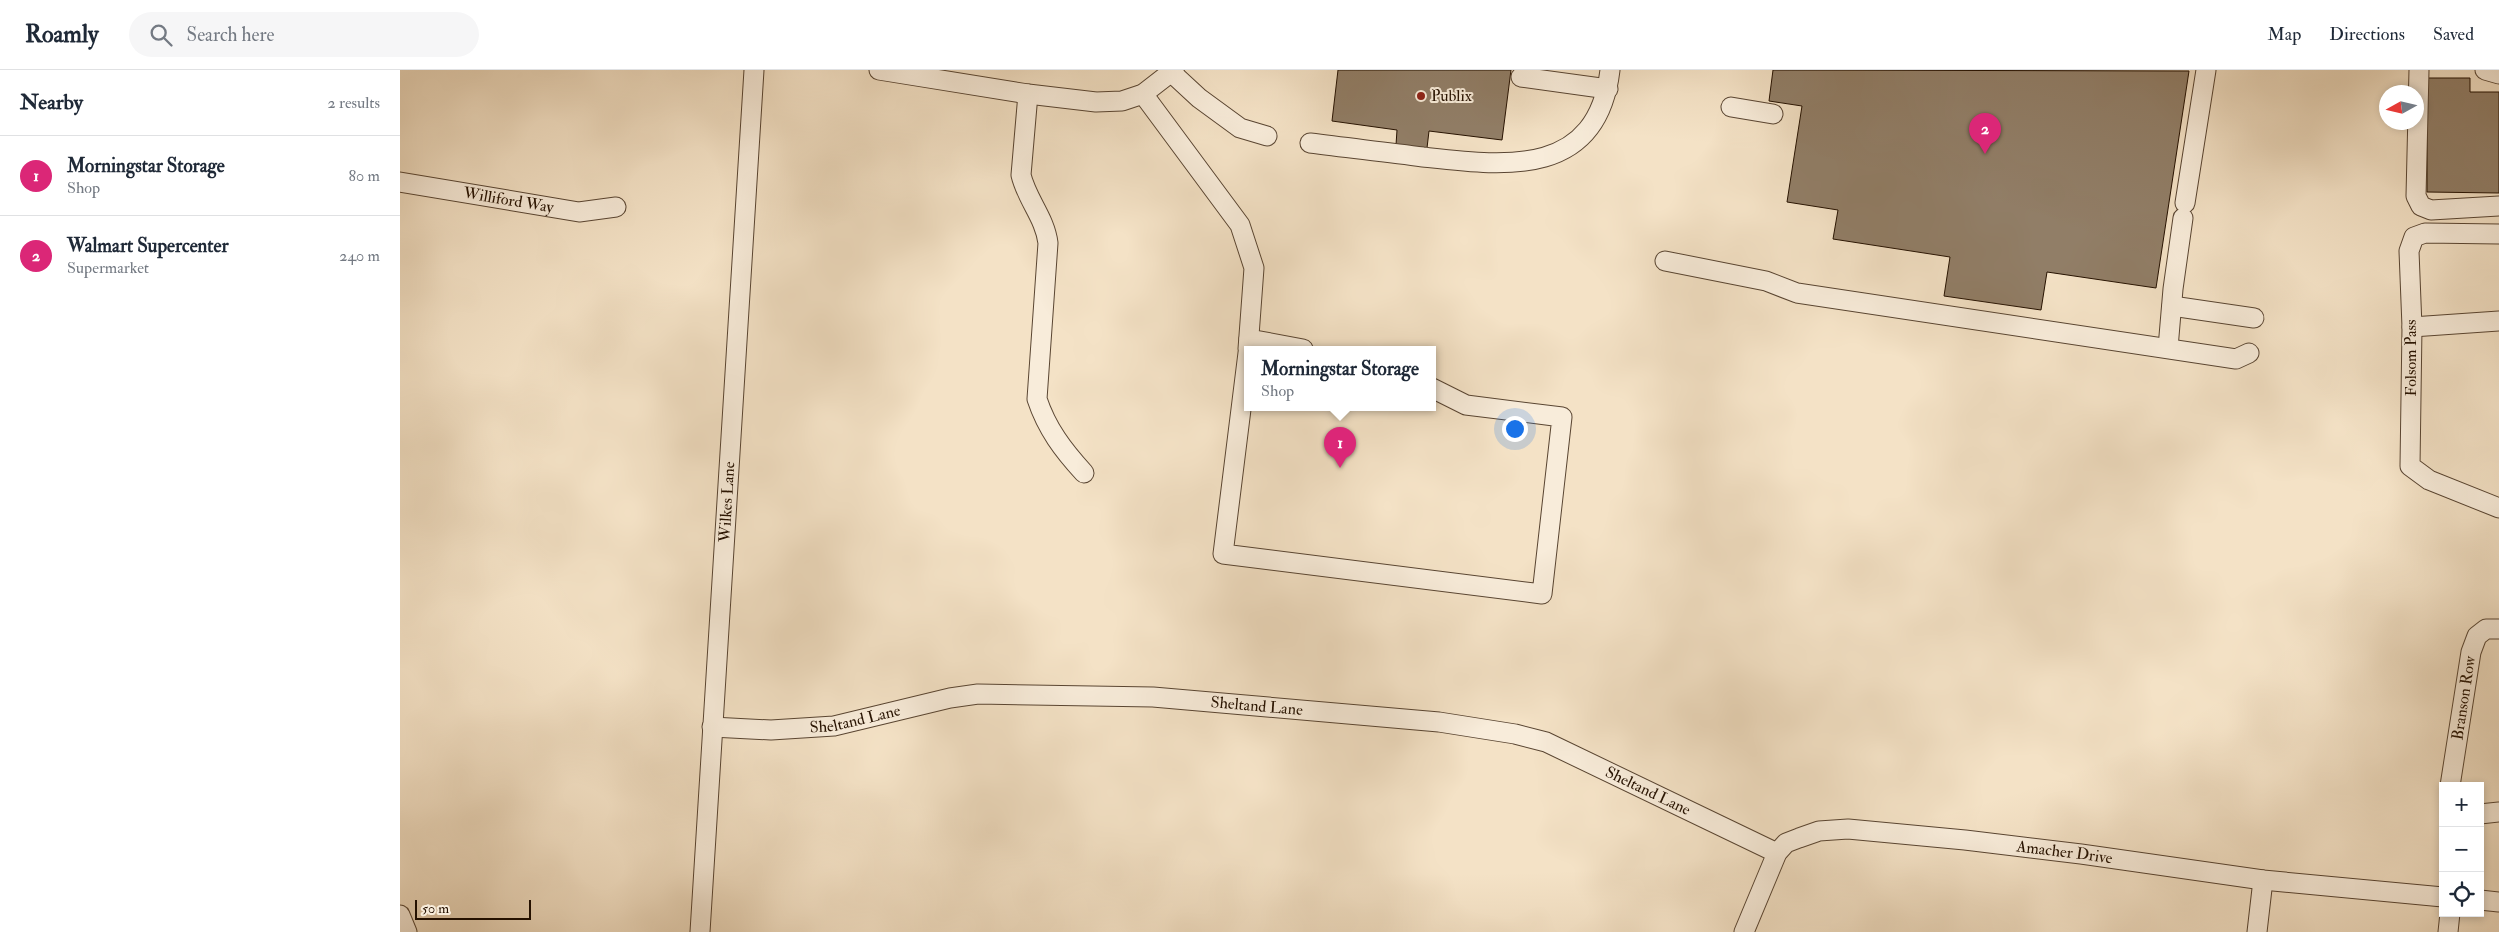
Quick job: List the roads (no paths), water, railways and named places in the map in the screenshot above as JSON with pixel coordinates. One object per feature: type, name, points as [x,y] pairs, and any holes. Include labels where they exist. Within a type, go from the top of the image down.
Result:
[{"type":"street","name":"Wilkes Lane","points":[[700,932],[754,70]]},
{"type":"street","points":[[880,70],[1028,94],[1096,102],[1122,101],[1143,94],[1173,72],[1199,98],[1240,128],[1267,136]]},
{"type":"street","points":[[1310,143],[1488,165],[1529,162],[1563,150],[1590,126],[1608,89],[1610,70]]},
{"type":"street","points":[[2168,348],[2172,298],[2184,210],[2206,70]]},
{"type":"street","points":[[2419,70],[2416,196],[2421,206],[2431,210],[2499,206]]},
{"type":"street","points":[[2485,70],[2499,74]]},
{"type":"street","points":[[1521,77],[1608,89]]},
{"type":"street","points":[[1028,94],[1021,176],[1024,188],[1047,230],[1048,243],[1037,399],[1049,428],[1063,450],[1084,473]]},
{"type":"street","points":[[1143,94],[1240,225],[1254,268],[1248,346]]},
{"type":"street","points":[[1731,107],[1773,114]]},
{"type":"street","name":"Williford Way","points":[[400,182],[579,212],[616,207]]},
{"type":"street","name":"Folsom Pass","points":[[2499,234],[2425,233],[2414,237],[2409,251],[2412,327],[2410,466],[2429,480],[2499,508]]},
{"type":"street","points":[[1665,261],[1766,281],[1797,293],[2236,359],[2249,353]]},
{"type":"street","points":[[2172,298],[2215,305],[2254,318]]},
{"type":"street","points":[[2412,327],[2499,321]]},
{"type":"street","points":[[1244,380],[1223,554],[1542,594],[1562,418],[1466,405],[1436,390]]},
{"type":"street","name":"Branson Row","points":[[2451,782],[2471,652],[2477,636],[2486,628],[2499,629]]},
{"type":"street","name":"Sheltand Lane","points":[[712,727],[771,730],[834,726],[950,698],[1006,694],[1153,697],[1439,722],[1514,734],[1546,742],[1777,852]]},
{"type":"street","points":[[2484,814],[2499,812]]},
{"type":"street","name":"Amacher Drive","points":[[1777,852],[1786,843],[1819,831],[1848,829],[1965,840],[2081,854],[2263,880],[2439,897]]},
{"type":"street","points":[[1744,932],[1777,852]]},
{"type":"street","points":[[2257,932],[2263,880]]},
{"type":"street","points":[[2484,900],[2499,902]]},
{"type":"street","points":[[400,915],[407,932]]},
{"type":"street","points":[[2448,932],[2450,917]]},
{"type":"place","name":"Publix","points":[[1421,96]]},
{"type":"place","name":"Walmart Supercenter","points":[[1985,154]]},
{"type":"place","name":"Morningstar Storage","points":[[1340,468]]}]
